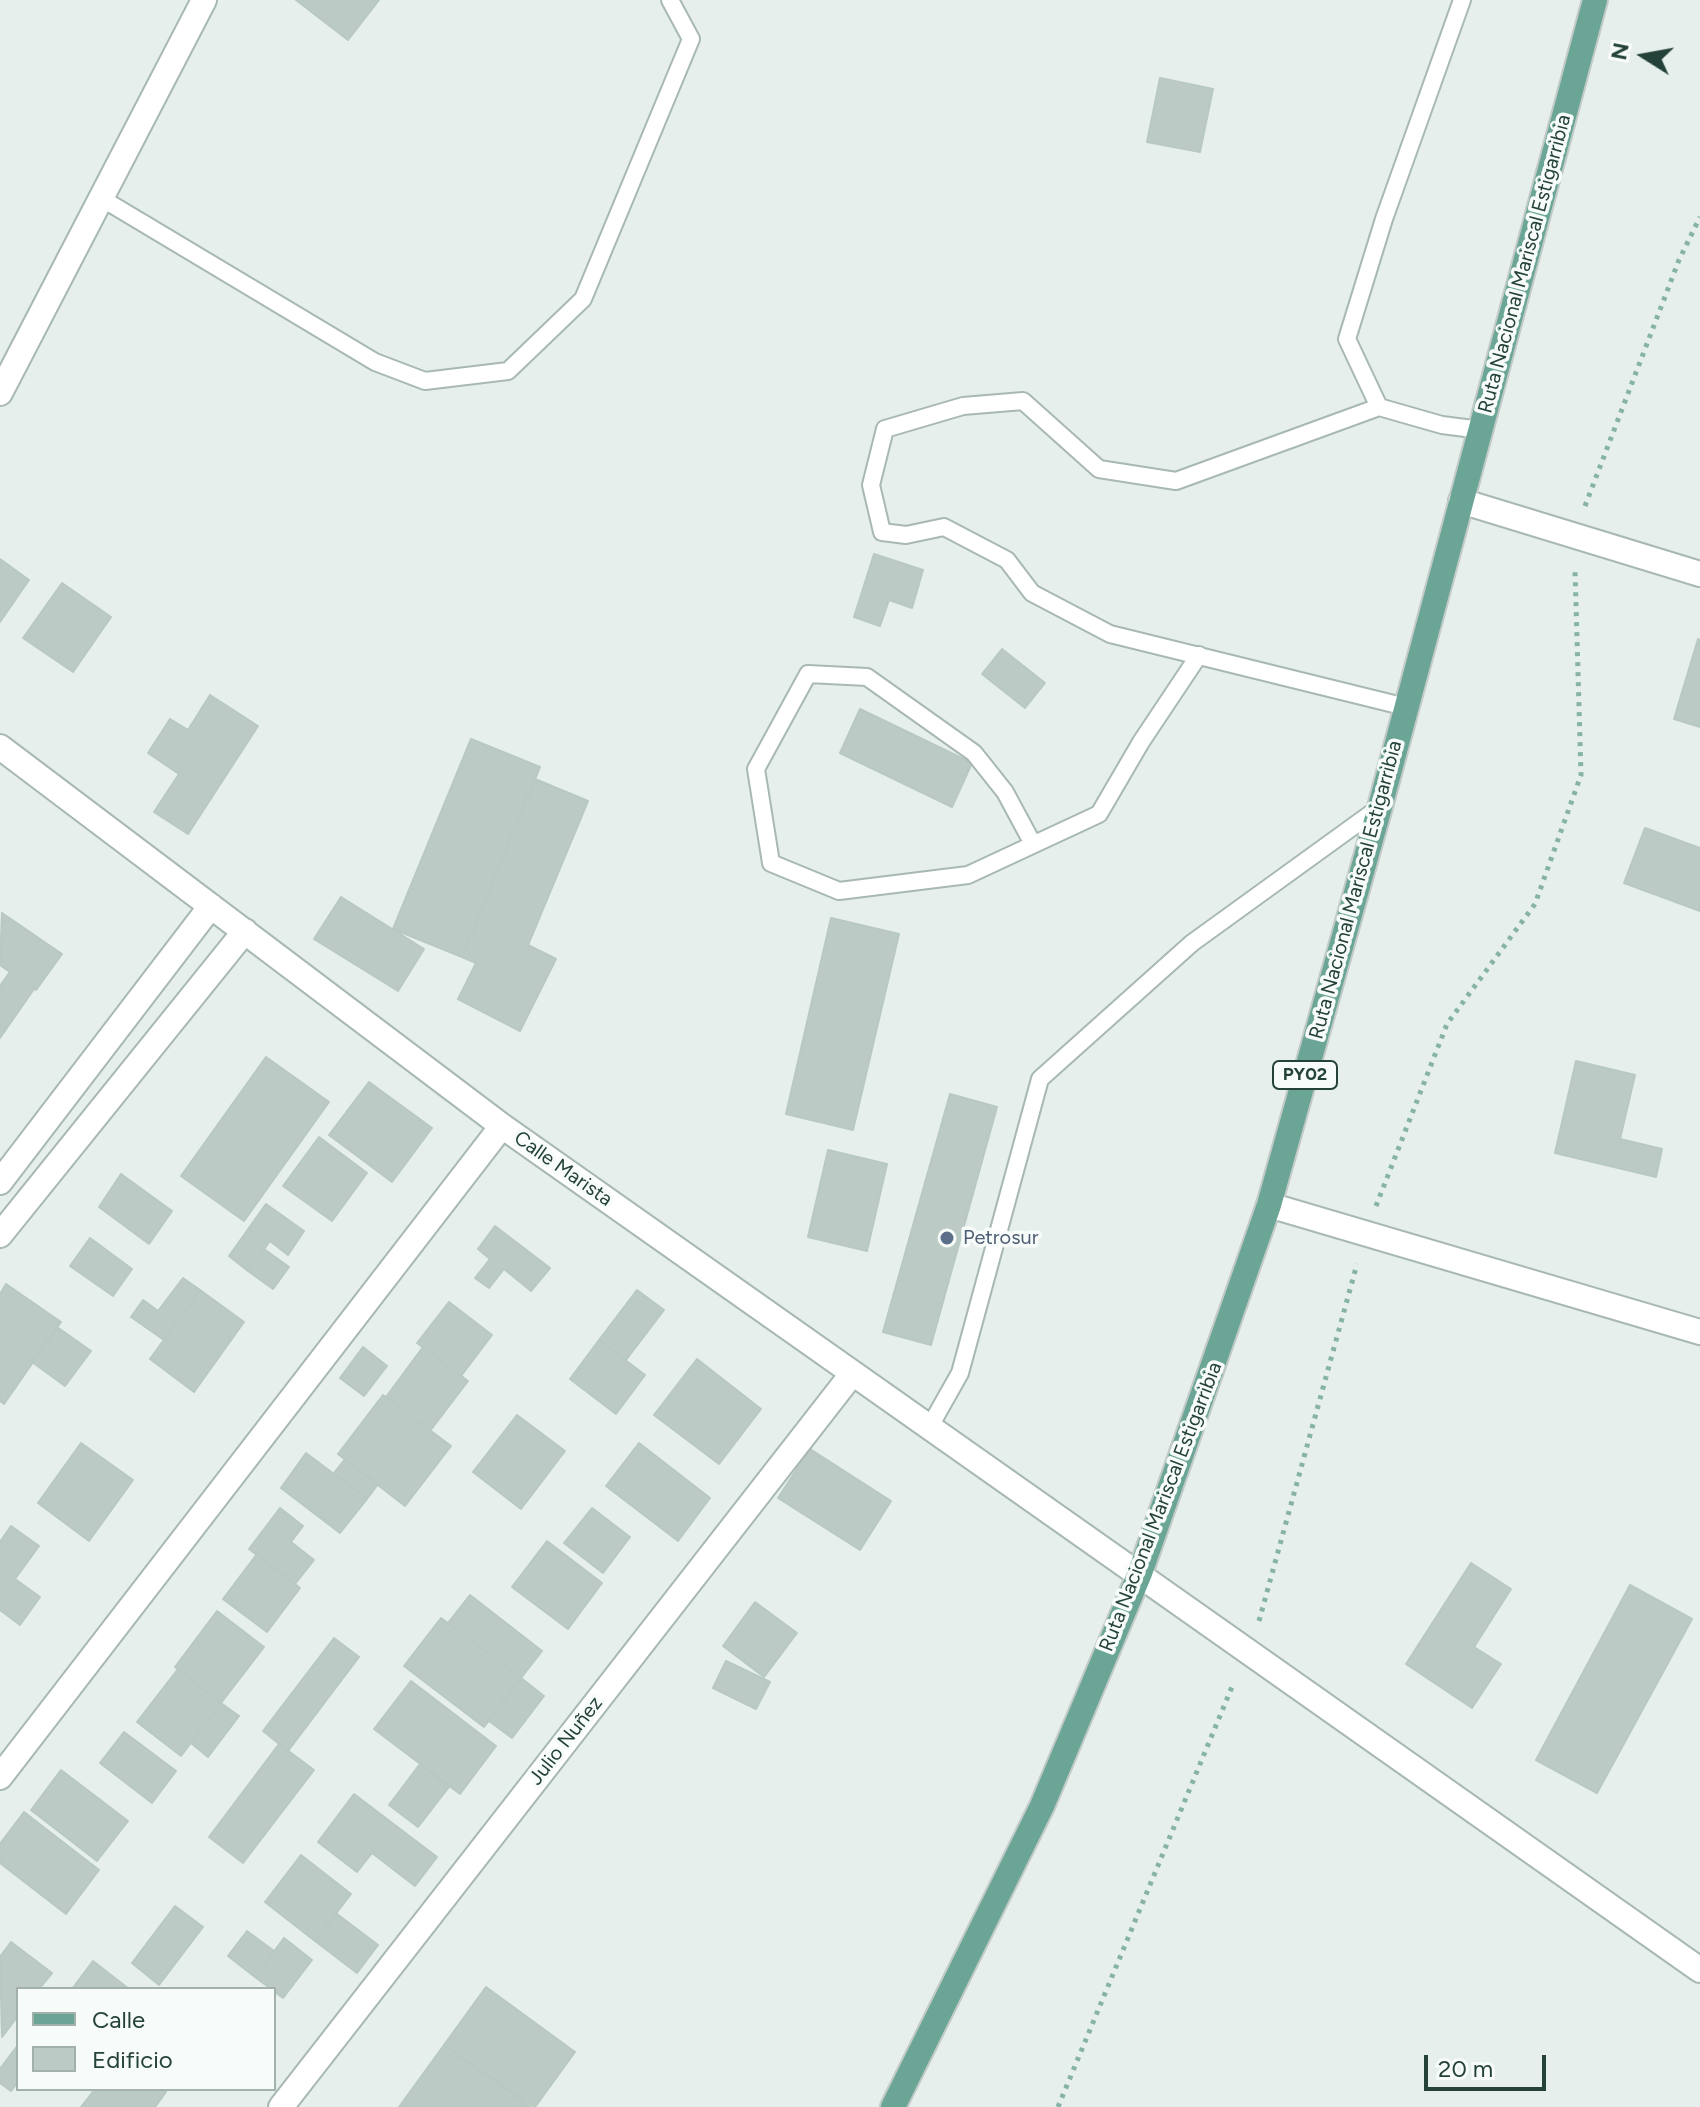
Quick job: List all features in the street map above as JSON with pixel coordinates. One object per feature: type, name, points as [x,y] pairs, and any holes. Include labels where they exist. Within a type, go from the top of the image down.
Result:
[{"type":"main road","name":"Ruta Nacional Mariscal Estigarribia","points":[[893,2107],[1042,1806],[1140,1573],[1269,1205],[1380,807],[1595,0]]},
{"type":"street","points":[[0,393],[204,0]]},
{"type":"street","points":[[1461,501],[1700,574]]},
{"type":"street","name":"Calle Marista","points":[[0,747],[502,1126],[1700,1970]]},
{"type":"street","points":[[0,1182],[211,906]]},
{"type":"street","points":[[0,1235],[245,931]]},
{"type":"street","points":[[0,1777],[502,1126]]},
{"type":"street","points":[[1269,1205],[1700,1332]]},
{"type":"street","name":"Julio Nuñez","points":[[281,2107],[852,1374]]},
{"type":"lane","points":[[101,198],[375,362],[425,381],[508,371],[583,299],[691,39],[670,0]]},
{"type":"lane","points":[[1379,407],[1347,339],[1384,219],[1462,0]]},
{"type":"lane","points":[[1406,707],[1110,634],[1032,593],[1007,560],[944,527],[906,535],[882,532],[871,485],[885,429],[963,406],[1023,401],[1099,469],[1176,481],[1379,407],[1442,425],[1481,430]]},
{"type":"lane","points":[[1033,844],[1005,792],[974,753],[867,677],[808,674],[756,769],[771,863],[839,891],[968,875],[1099,814],[1141,742],[1199,655]]},
{"type":"lane","points":[[929,1428],[960,1373],[1040,1079],[1192,943],[1380,807]]},
{"type":"path","points":[[1058,2107],[1258,1625],[1366,1233],[1447,1024],[1535,904],[1581,775],[1574,535],[1679,260],[1700,217]]},
{"type":"building","points":[[296,0],[379,0],[348,40]]},
{"type":"building","points":[[1160,78],[1213,89],[1200,152],[1147,142]]},
{"type":"building","points":[[874,554],[923,570],[912,608],[889,600],[880,626],[854,617]]},
{"type":"building","points":[[0,559],[29,580],[0,622]]},
{"type":"building","points":[[62,583],[111,617],[73,672],[23,638]]},
{"type":"building","points":[[1700,640],[1700,727],[1674,719]]},
{"type":"building","points":[[1002,649],[1045,683],[1025,708],[982,674]]},
{"type":"building","points":[[210,695],[258,726],[188,834],[154,812],[179,774],[148,753],[170,719],[188,730]]},
{"type":"building","points":[[860,709],[972,763],[952,807],[840,753]]},
{"type":"building","points":[[471,739],[540,767],[462,957],[393,929]]},
{"type":"building","points":[[535,779],[588,801],[528,945],[556,959],[520,1031],[458,999],[476,963],[462,957]]},
{"type":"building","points":[[1645,828],[1700,848],[1700,911],[1624,883]]},
{"type":"building","points":[[341,897],[424,949],[398,991],[314,939]]},
{"type":"building","points":[[2,913],[62,954],[36,990],[0,965]]},
{"type":"building","points":[[831,918],[899,934],[853,1130],[786,1114]]},
{"type":"building","points":[[10,972],[34,989],[0,1038],[0,986]]},
{"type":"building","points":[[266,1057],[329,1102],[244,1221],[181,1176]]},
{"type":"building","points":[[1576,1061],[1635,1075],[1620,1139],[1662,1149],[1656,1177],[1555,1153]]},
{"type":"building","points":[[369,1082],[432,1128],[392,1182],[329,1135]]},
{"type":"building","points":[[950,1094],[997,1107],[931,1345],[883,1332]]},
{"type":"building","points":[[319,1137],[367,1173],[332,1221],[283,1186]]},
{"type":"building","points":[[828,1150],[887,1164],[867,1251],[808,1237]]},
{"type":"building","points":[[121,1174],[172,1211],[149,1244],[99,1207]]},
{"type":"building","points":[[266,1204],[304,1231],[288,1255],[270,1241],[248,1271],[229,1256]]},
{"type":"building","points":[[495,1226],[550,1268],[531,1291],[504,1269],[489,1288],[475,1278],[490,1259],[478,1249]]},
{"type":"building","points":[[90,1238],[132,1269],[113,1296],[70,1266]]},
{"type":"building","points":[[264,1249],[289,1267],[273,1289],[248,1271]]},
{"type":"building","points":[[183,1278],[200,1290],[164,1340],[131,1317],[143,1300],[158,1311]]},
{"type":"building","points":[[6,1284],[61,1322],[4,1404],[0,1401],[0,1294]]},
{"type":"building","points":[[200,1290],[244,1322],[194,1392],[150,1359]]},
{"type":"building","points":[[637,1290],[664,1310],[626,1360],[599,1340]]},
{"type":"building","points":[[449,1302],[492,1335],[461,1376],[417,1343]]},
{"type":"building","points":[[57,1327],[91,1351],[65,1386],[32,1362]]},
{"type":"building","points":[[599,1340],[645,1375],[616,1414],[570,1379]]},
{"type":"building","points":[[363,1347],[387,1366],[364,1396],[340,1378]]},
{"type":"building","points":[[423,1347],[468,1381],[430,1431],[386,1397]]},
{"type":"building","points":[[697,1359],[761,1409],[719,1464],[654,1415]]},
{"type":"building","points":[[383,1395],[451,1446],[405,1506],[338,1454]]},
{"type":"building","points":[[517,1415],[565,1451],[521,1509],[473,1472]]},
{"type":"building","points":[[81,1443],[133,1480],[89,1541],[38,1503]]},
{"type":"building","points":[[639,1443],[710,1498],[678,1541],[606,1486]]},
{"type":"building","points":[[810,1449],[891,1501],[860,1550],[778,1498]]},
{"type":"building","points":[[306,1453],[367,1499],[340,1533],[281,1488]]},
{"type":"building","points":[[345,1459],[378,1484],[367,1499],[334,1473]]},
{"type":"building","points":[[280,1508],[303,1526],[291,1542],[314,1560],[295,1584],[249,1549]]},
{"type":"building","points":[[592,1508],[630,1537],[603,1573],[564,1543]]},
{"type":"building","points":[[11,1526],[39,1546],[15,1579],[40,1597],[20,1625],[0,1610],[0,1542]]},
{"type":"building","points":[[547,1541],[602,1583],[568,1629],[512,1587]]},
{"type":"building","points":[[257,1554],[300,1588],[267,1632],[223,1599]]},
{"type":"building","points":[[1471,1563],[1511,1589],[1474,1647],[1501,1664],[1472,1708],[1406,1664]]},
{"type":"building","points":[[1630,1585],[1692,1619],[1597,1793],[1536,1760]]},
{"type":"building","points":[[470,1595],[542,1651],[521,1678],[448,1623]]},
{"type":"building","points":[[755,1602],[797,1633],[764,1677],[723,1646]]},
{"type":"building","points":[[217,1611],[264,1647],[221,1703],[175,1667]]},
{"type":"building","points":[[441,1618],[521,1678],[484,1727],[404,1666]]},
{"type":"building","points":[[334,1638],[359,1657],[288,1751],[263,1731]]},
{"type":"building","points":[[726,1661],[770,1682],[756,1709],[713,1688]]},
{"type":"building","points":[[178,1669],[221,1703],[181,1756],[137,1722]]},
{"type":"building","points":[[521,1678],[544,1696],[512,1738],[489,1721]]},
{"type":"building","points":[[411,1681],[496,1746],[460,1794],[374,1729]]},
{"type":"building","points":[[221,1703],[239,1716],[208,1757],[191,1743]]},
{"type":"building","points":[[124,1732],[176,1771],[152,1803],[100,1763]]},
{"type":"building","points":[[279,1744],[314,1770],[243,1863],[209,1837]]},
{"type":"building","points":[[420,1764],[449,1787],[418,1827],[389,1805]]},
{"type":"building","points":[[61,1770],[128,1821],[97,1861],[31,1810]]},
{"type":"building","points":[[354,1794],[437,1857],[415,1886],[372,1853],[357,1872],[318,1842]]},
{"type":"building","points":[[24,1812],[99,1870],[66,1914],[0,1863],[0,1844]]},
{"type":"building","points":[[301,1855],[351,1894],[315,1941],[265,1902]]},
{"type":"building","points":[[175,1906],[203,1927],[159,1985],[132,1963]]},
{"type":"building","points":[[337,1914],[378,1945],[357,1973],[315,1941]]},
{"type":"building","points":[[247,1931],[274,1951],[255,1977],[228,1956]]},
{"type":"building","points":[[284,1938],[312,1960],[283,1998],[276,1993],[276,1987],[268,1987],[255,1977]]},
{"type":"building","points":[[11,1942],[52,1973],[41,1987],[16,1987],[16,2019],[2,2037],[0,1957]]},
{"type":"building","points":[[93,1961],[126,1987],[74,1987]]},
{"type":"building","points":[[486,1987],[575,2052],[535,2107],[444,2045]]},
{"type":"building","points":[[444,2045],[531,2107],[399,2107]]},
{"type":"building","points":[[16,2048],[16,2085],[11,2091],[0,2083],[0,2069]]},
{"type":"building","points":[[93,2091],[166,2092],[155,2107],[81,2107]]},
{"type":"place","name":"Petrosur","points":[[947,1238]]}]
